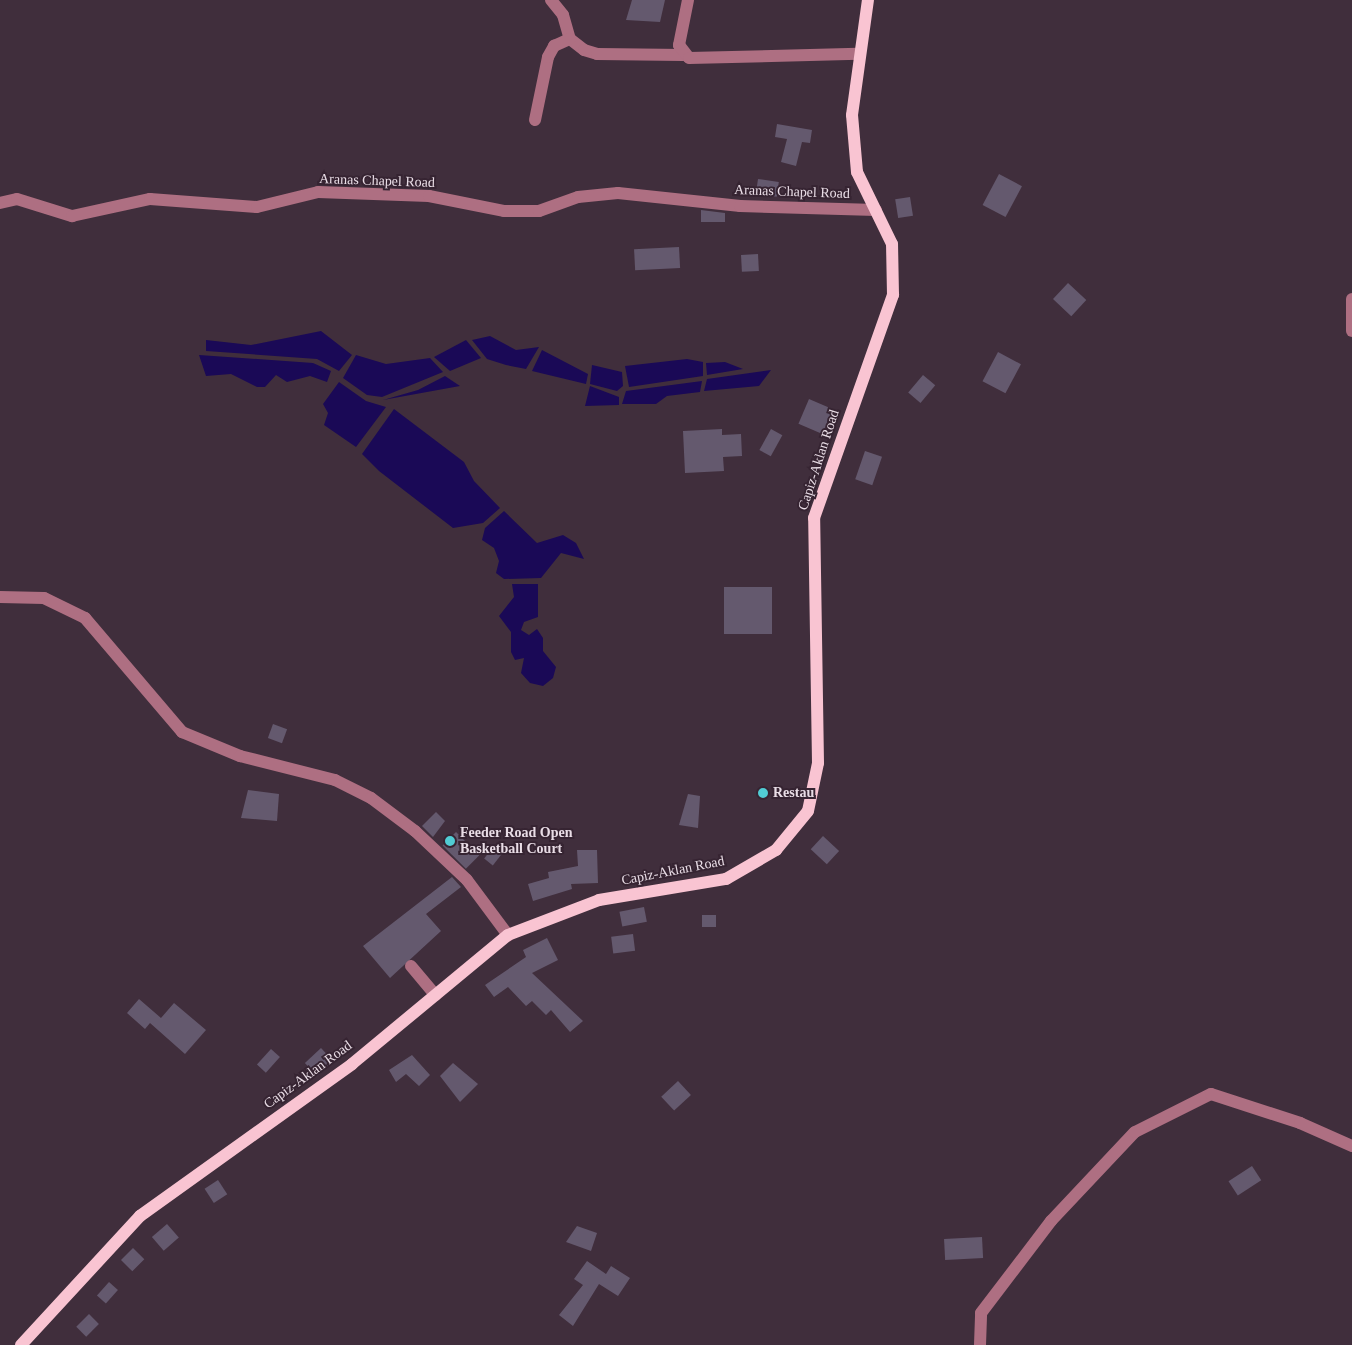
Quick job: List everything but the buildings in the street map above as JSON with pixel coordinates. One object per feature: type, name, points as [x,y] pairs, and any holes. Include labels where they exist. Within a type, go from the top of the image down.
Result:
[{"type":"main road","name":"Capiz-Aklan Road","points":[[21,1345],[140,1216],[352,1064],[508,935],[599,900],[726,879],[776,850],[808,811],[818,763],[814,518],[893,295],[892,244],[857,172],[852,115],[858,54],[868,0]]},
{"type":"street","points":[[551,0],[563,15],[570,39],[597,54],[858,54]]},
{"type":"street","points":[[683,55],[680,45],[688,0]]},
{"type":"street","points":[[535,120],[548,57],[554,46],[570,39]]},
{"type":"street","name":"Aranas Chapel Road","points":[[0,203],[17,199],[72,216],[150,199],[257,207],[318,192],[429,196],[504,211],[539,211],[578,197],[618,193],[740,206],[876,210]]},
{"type":"street","points":[[1352,299],[1352,330]]},
{"type":"street","points":[[0,597],[44,598],[84,618],[182,732],[240,756],[335,780],[370,798],[415,830],[467,880],[508,935]]},
{"type":"street","points":[[411,966],[436,995]]},
{"type":"street","points":[[980,1345],[981,1313],[1051,1221],[1135,1132],[1210,1094],[1300,1123],[1352,1146]]},
{"type":"shaded area","points":[[321,331],[352,355],[339,371],[317,359],[206,351],[206,340],[251,345]]},
{"type":"shaded area","points":[[490,336],[516,350],[539,347],[526,369],[506,365],[487,359],[472,340]]},
{"type":"shaded area","points":[[466,340],[481,358],[450,371],[434,357]]},
{"type":"shaded area","points":[[542,350],[588,374],[586,384],[532,371]]},
{"type":"shaded area","points":[[199,355],[313,363],[331,371],[327,382],[310,376],[287,382],[276,375],[265,387],[257,387],[231,374],[206,376]]},
{"type":"shaded area","points":[[356,355],[386,364],[430,358],[443,372],[382,397],[367,395],[343,378]]},
{"type":"shaded area","points":[[687,359],[703,362],[703,376],[629,387],[625,366]]},
{"type":"shaded area","points":[[725,362],[743,369],[707,375],[706,363]]},
{"type":"shaded area","points":[[592,365],[622,372],[623,386],[617,391],[590,384]]},
{"type":"shaded area","points":[[771,370],[759,386],[704,391],[707,379]]},
{"type":"shaded area","points":[[445,376],[460,386],[383,400],[418,390]]},
{"type":"shaded area","points":[[702,381],[700,392],[667,396],[656,404],[622,404],[626,391]]},
{"type":"shaded area","points":[[339,382],[366,401],[386,407],[356,447],[324,425],[328,413],[323,404]]},
{"type":"shaded area","points":[[590,386],[619,397],[619,405],[585,406]]},
{"type":"shaded area","points":[[394,409],[464,462],[474,481],[500,508],[483,523],[453,528],[379,471],[362,454]]},
{"type":"shaded area","points":[[504,511],[537,543],[563,535],[576,543],[584,559],[561,553],[541,578],[504,579],[496,573],[499,561],[494,548],[482,540],[485,528]]},
{"type":"shaded area","points":[[512,584],[538,584],[538,617],[524,622],[521,630],[529,635],[537,629],[543,638],[543,651],[556,667],[553,678],[543,686],[530,683],[521,673],[524,658],[515,660],[511,652],[511,632],[499,616],[514,597]]},
{"type":"place","name":"Restau","points":[[763,793]]},
{"type":"place","name":"Feeder Road Open Basketball Court","points":[[450,841]]}]
